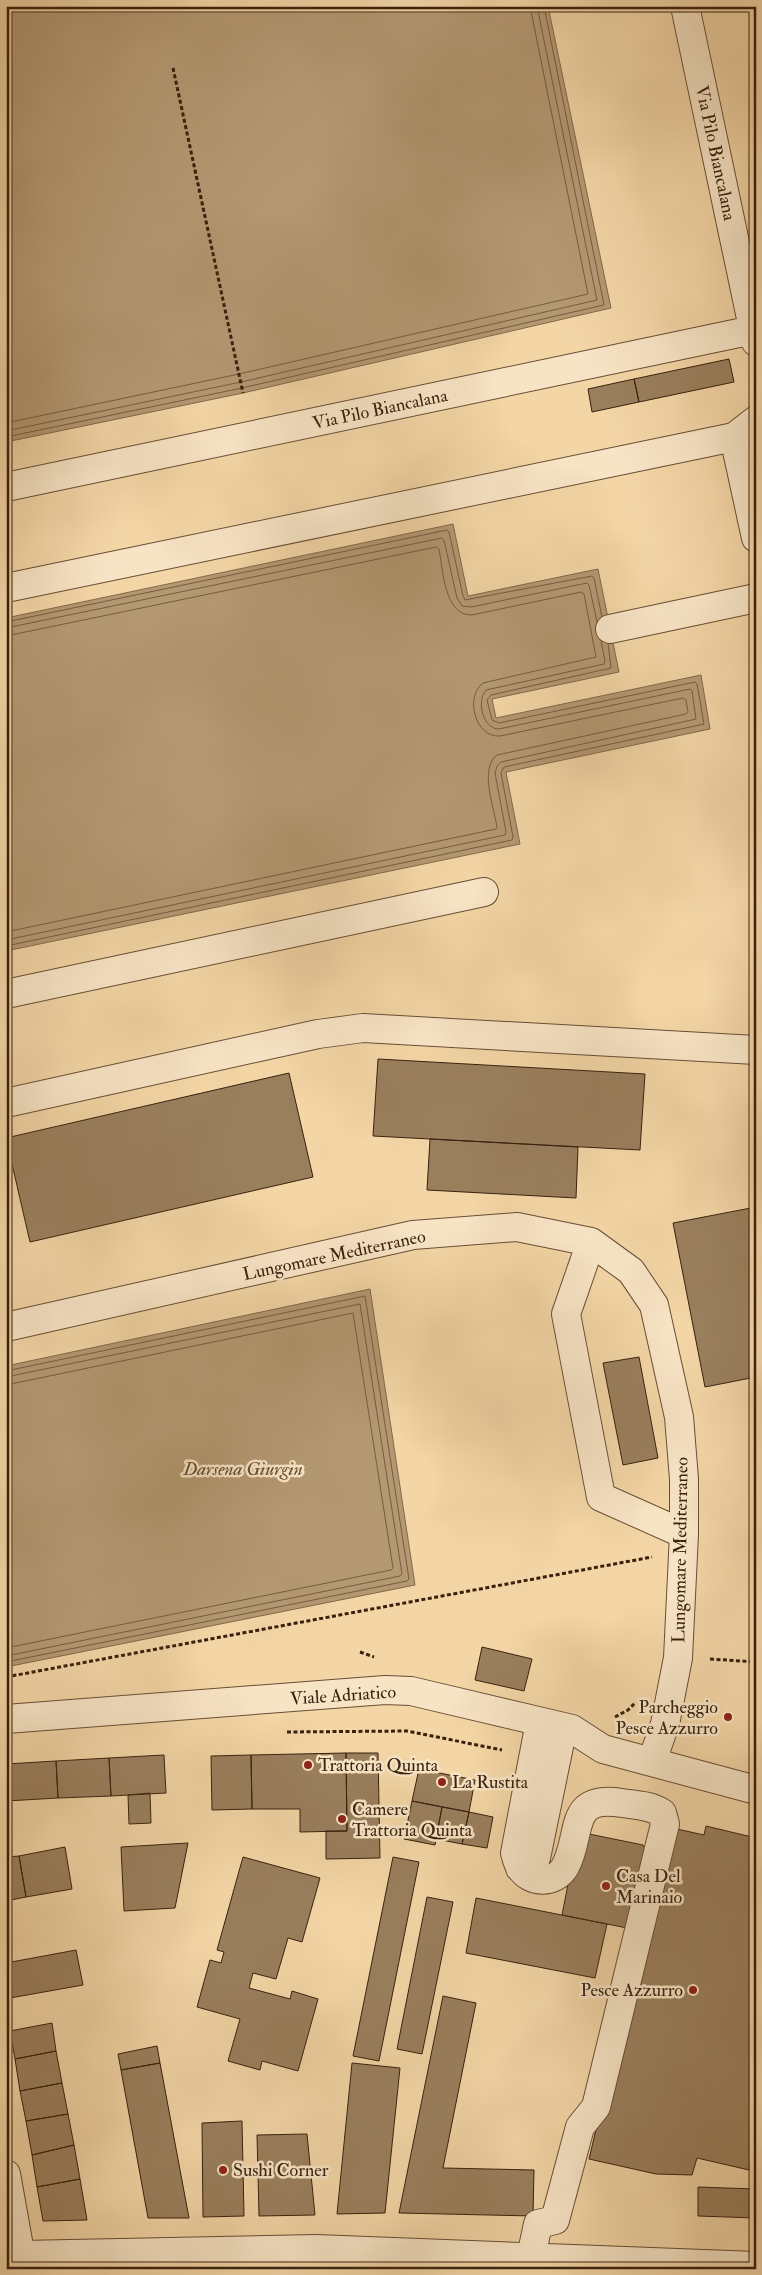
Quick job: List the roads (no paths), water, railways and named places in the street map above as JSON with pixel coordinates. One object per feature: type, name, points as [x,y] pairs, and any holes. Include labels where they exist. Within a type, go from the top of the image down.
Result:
[{"type":"street","name":"Via Pilo Biancalana","points":[[6,487],[754,336],[685,6]]},
{"type":"street","points":[[6,588],[734,437],[756,420]]},
{"type":"street","points":[[734,437],[756,538]]},
{"type":"street","points":[[610,629],[756,598]]},
{"type":"street","points":[[6,994],[484,892]]},
{"type":"street","points":[[6,1103],[318,1034],[363,1028],[756,1050]]},
{"type":"street","name":"Lungomare Mediterraneo","points":[[6,1327],[413,1235],[517,1226],[590,1242],[631,1270],[654,1305],[679,1417],[684,1479],[684,1542],[678,1658],[665,1724],[652,1761]]},
{"type":"street","points":[[590,1242],[566,1314],[601,1497],[684,1542]]},
{"type":"street","name":"Viale Adriatico","points":[[6,1719],[385,1690],[411,1691],[572,1729],[603,1749],[756,1790]]},
{"type":"street","points":[[531,2257],[538,2224],[555,2220],[580,2126],[596,2107],[665,1824],[662,1813],[654,1808],[605,1800],[590,1805],[580,1815],[565,1867],[556,1876],[545,1881],[531,1878],[520,1868],[515,1853],[533,1757],[552,1724]]},
{"type":"street","points":[[520,1868],[528,1866],[536,1858],[552,1724]]},
{"type":"street","points":[[6,2174],[22,2262],[316,2249],[531,2257],[563,2263],[756,2266]]},
{"type":"water","points":[[6,6],[548,6],[611,308],[243,393],[6,442]]},
{"type":"water","points":[[453,524],[468,596],[598,569],[619,672],[492,699],[496,718],[701,675],[710,729],[506,772],[520,844],[6,951],[6,618]]},
{"type":"water","name":"Darsena Giurgin","points":[[370,1289],[415,1585],[6,1667],[6,1366]]},
{"type":"place","name":"Parcheggio Pesce Azzurro","points":[[728,1717]]},
{"type":"place","name":"Trattoria Quinta","points":[[308,1765]]},
{"type":"place","name":"La Rustita","points":[[442,1782]]},
{"type":"place","name":"Camere Trattoria Quinta","points":[[342,1819]]},
{"type":"place","name":"Casa Del Marinaio","points":[[606,1886]]},
{"type":"place","name":"Pesce Azzurro","points":[[693,1990]]},
{"type":"place","name":"Sushi Corner","points":[[223,2170]]}]
